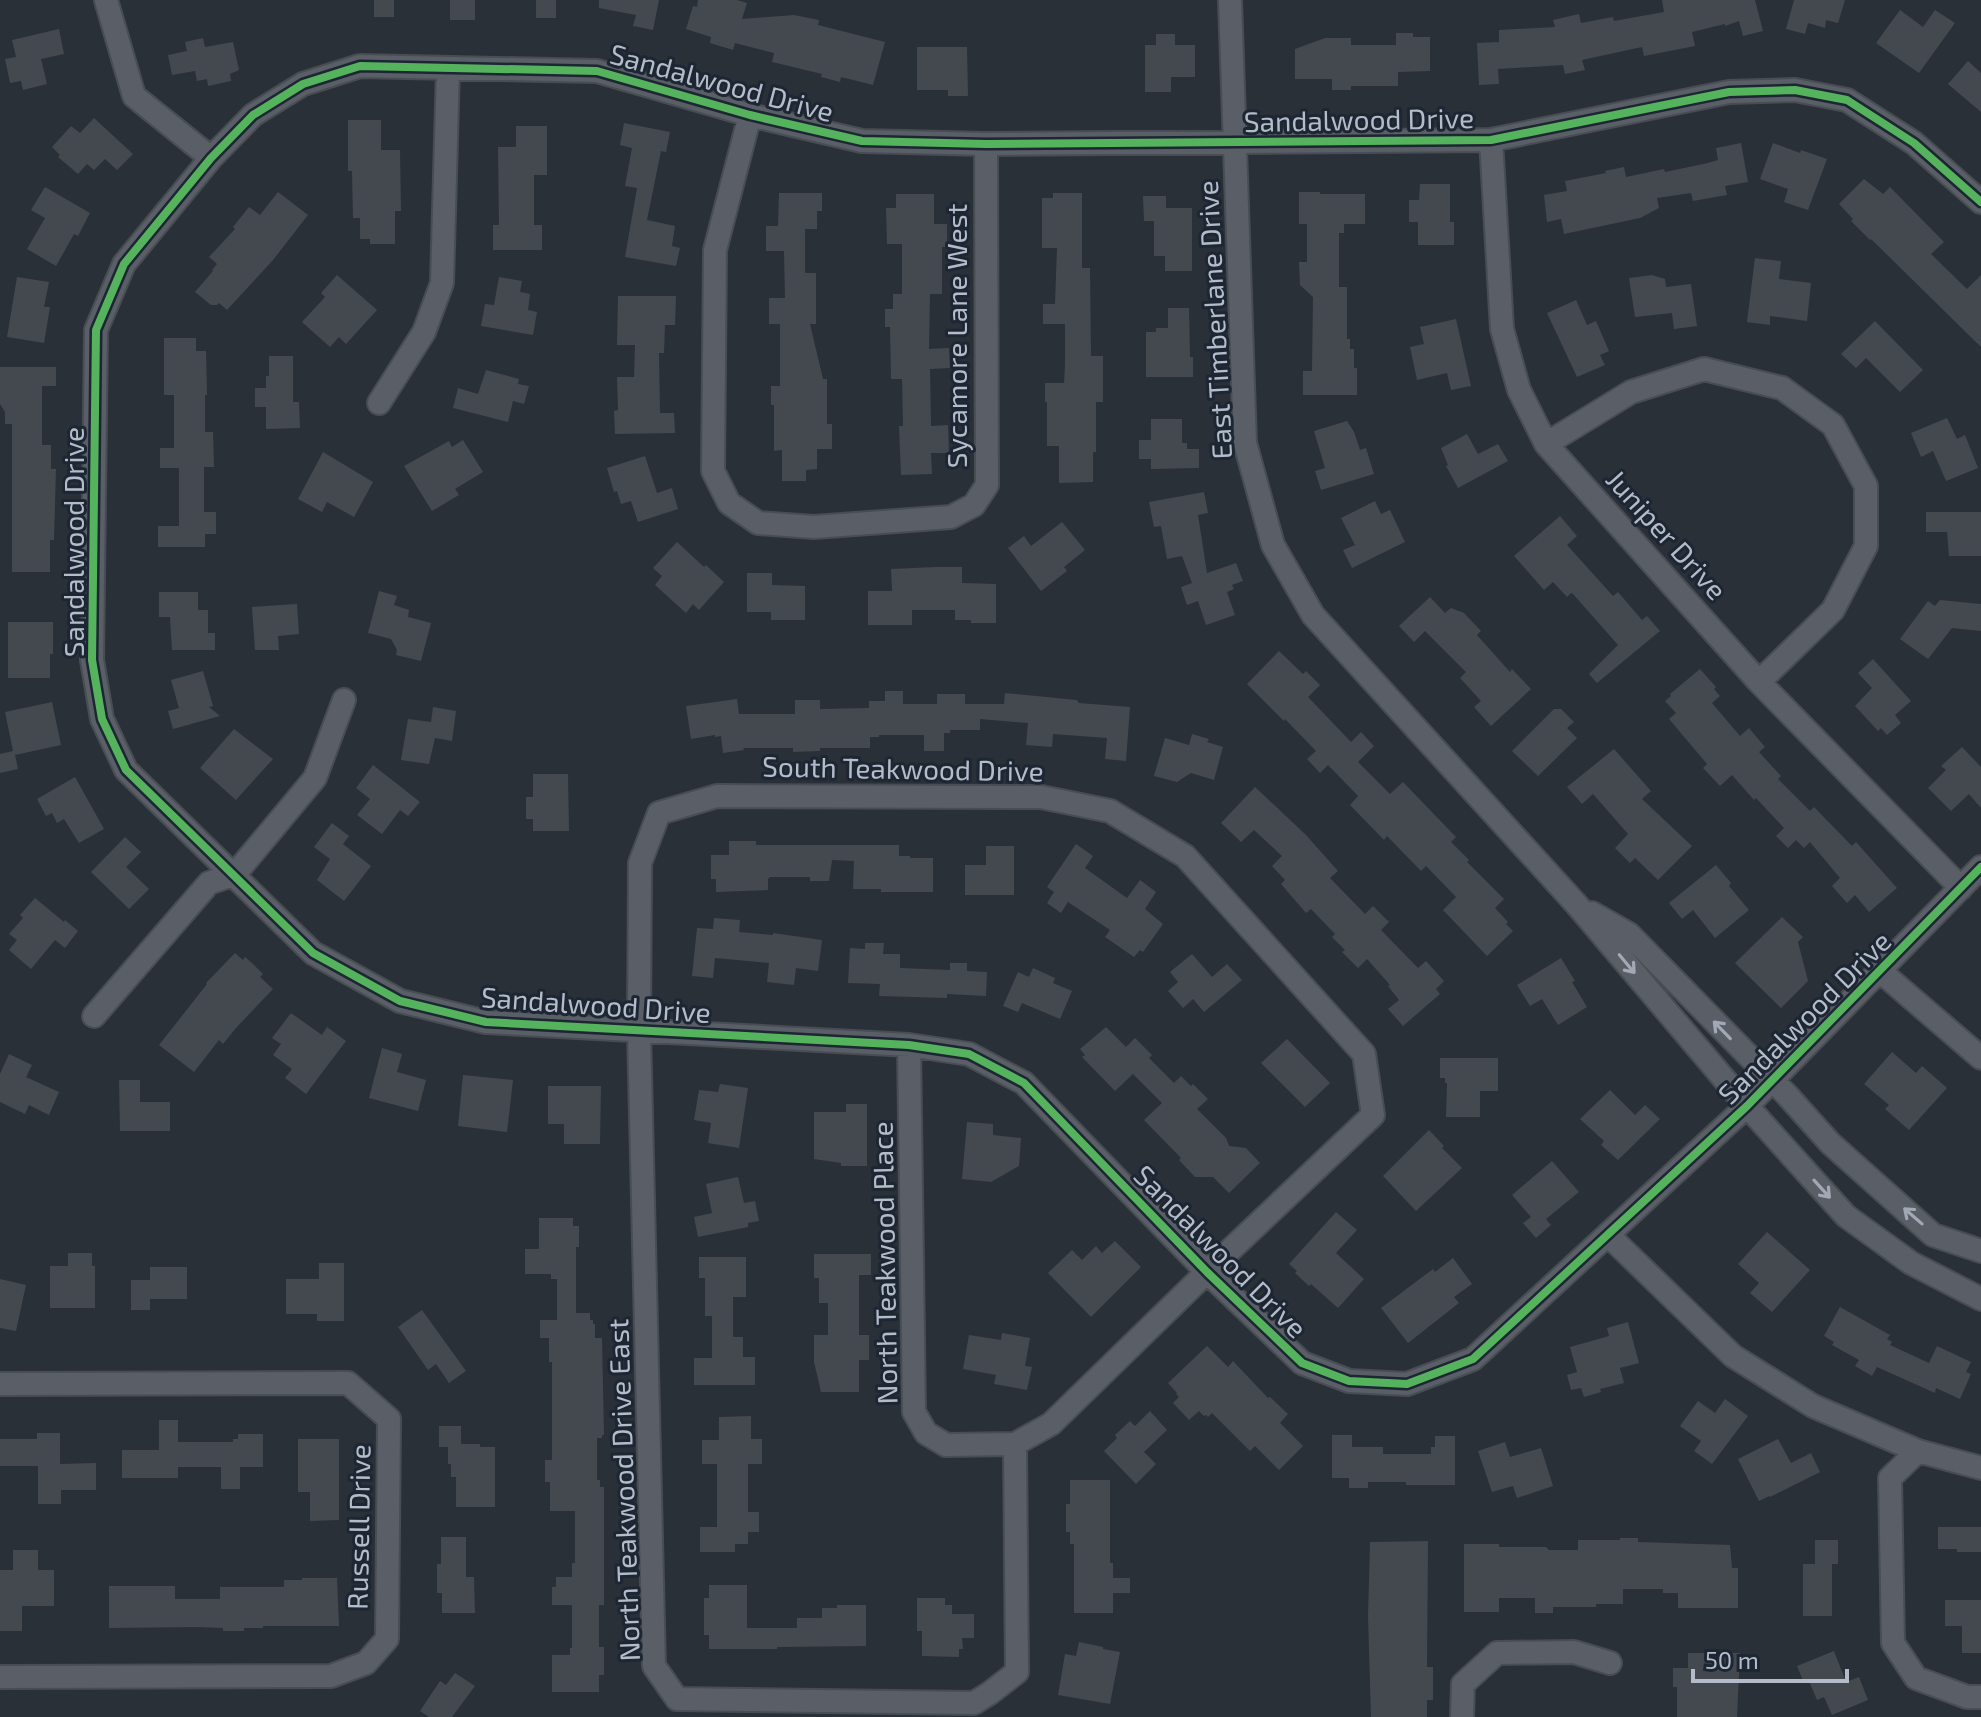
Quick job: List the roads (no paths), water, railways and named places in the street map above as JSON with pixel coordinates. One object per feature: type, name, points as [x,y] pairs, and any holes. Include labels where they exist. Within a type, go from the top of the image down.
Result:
[{"type":"street","points":[[106,0],[134,96],[211,158]]},
{"type":"street","name":"East Timberlane Drive","points":[[1230,0],[1245,443],[1273,545],[1313,615],[1577,905],[1747,1106],[1846,1216],[1911,1263],[1981,1299]]},
{"type":"street","name":"Sandalwood Drive","points":[[1980,198],[1914,143],[1847,100],[1795,90],[1729,92],[1491,140],[986,144],[862,141],[750,115],[597,71],[360,66],[303,84],[253,115],[211,158],[124,264],[96,330],[92,660],[102,719],[126,770],[313,953],[400,1001],[486,1022],[909,1045],[969,1054],[1024,1083],[1207,1272],[1302,1363],[1349,1381],[1407,1384],[1473,1359],[1773,1081],[1981,867]]},
{"type":"street","points":[[379,403],[424,332],[442,283],[448,68]]},
{"type":"street","name":"Sycamore Lane West","points":[[750,115],[715,250],[713,471],[729,503],[758,523],[814,527],[951,517],[974,505],[987,485],[986,144]]},
{"type":"street","name":"Juniper Drive","points":[[1491,140],[1502,329],[1519,390],[1546,444],[1759,682],[1961,888]]},
{"type":"street","points":[[1546,444],[1631,392],[1704,369],[1782,388],[1833,425],[1866,486],[1866,546],[1833,610],[1759,682]]},
{"type":"street","points":[[94,1016],[209,883],[235,874],[315,778],[344,700]]},
{"type":"street","name":"South Teakwood Drive","points":[[639,1031],[640,863],[659,813],[717,796],[1041,797],[1110,811],[1185,856],[1364,1054],[1373,1115],[1207,1272]]},
{"type":"street","name":"East Timberlane Drive","points":[[1577,905],[1629,934],[1830,1143],[1933,1235],[1981,1251]]},
{"type":"street","points":[[1880,971],[1981,1058]]},
{"type":"street","name":"North Teakwood Drive East","points":[[639,1031],[654,1666],[677,1699],[974,1703],[990,1693],[1017,1672],[1015,1444]]},
{"type":"street","name":"North Teakwood Place","points":[[909,1045],[914,1412],[926,1433],[946,1445],[1015,1444]]},
{"type":"street","points":[[1608,1235],[1733,1356],[1813,1406],[1918,1451],[1981,1468]]},
{"type":"street","points":[[1015,1444],[1051,1424],[1207,1272]]},
{"type":"street","name":"Russell Drive","points":[[0,1384],[348,1383],[389,1419],[387,1639],[366,1663],[331,1676],[0,1677]]},
{"type":"street","points":[[1918,1451],[1890,1478],[1893,1643],[1916,1678],[1967,1697],[1981,1697]]},
{"type":"street","points":[[1462,1717],[1463,1684],[1497,1653],[1574,1652],[1610,1663]]}]
